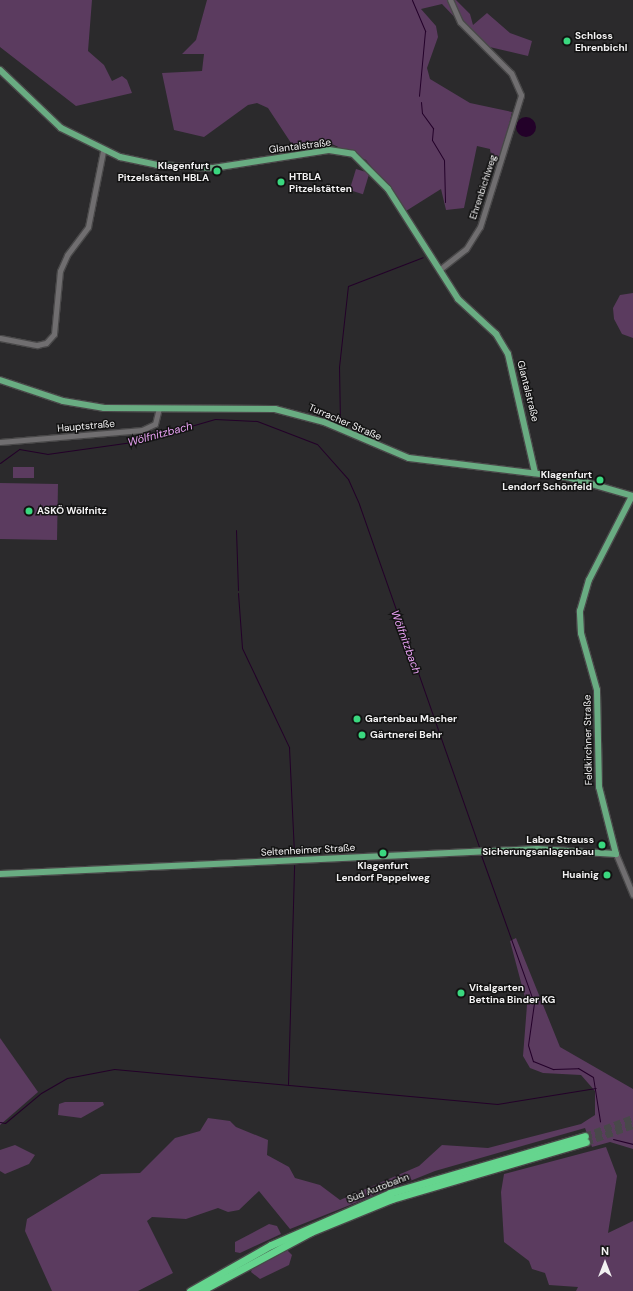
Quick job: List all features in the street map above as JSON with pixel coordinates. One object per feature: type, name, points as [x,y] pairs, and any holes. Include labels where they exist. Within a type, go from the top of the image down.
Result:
[{"type":"highway","name":"Süd Autobahn","points":[[190,1291],[283,1239],[390,1193],[586,1139],[392,1199],[298,1238],[201,1291]]},
{"type":"main road","name":"Glantalstraße","points":[[0,70],[61,128],[103,151],[158,164],[197,168],[329,150],[352,154],[388,190],[458,299],[496,334],[508,354],[535,473]]},
{"type":"main road","name":"Turracher Straße","points":[[0,380],[82,405],[159,408],[275,409],[324,422],[409,458],[584,480],[632,495]]},
{"type":"main road","name":"Feldkirchner Straße","points":[[616,854],[598,787],[597,690],[581,633],[580,611],[590,580],[632,495]]},
{"type":"main road","name":"Seltenheimer Straße","points":[[0,874],[538,849],[616,854]]},
{"type":"street","name":"Ehrenbichlweg","points":[[439,270],[466,248],[480,227],[521,95],[511,73],[460,22],[450,0]]},
{"type":"street","points":[[0,338],[37,345],[46,343],[54,334],[60,271],[67,255],[88,227],[103,151]]},
{"type":"street","name":"Hauptstraße","points":[[0,442],[142,430],[155,424],[159,408]]},
{"type":"street","name":"Feldkirchner Straße","points":[[616,854],[633,895]]},
{"type":"shaded area","points":[[0,0],[92,0],[88,51],[104,65],[112,81],[122,76],[127,80],[132,93],[76,106],[0,47]]},
{"type":"shaded area","points":[[207,0],[456,0],[470,14],[473,25],[487,13],[510,33],[532,41],[528,56],[481,45],[442,4],[421,9],[436,26],[438,37],[427,68],[430,79],[470,103],[512,112],[501,158],[491,156],[490,149],[477,146],[464,208],[446,210],[441,189],[406,211],[366,160],[332,144],[295,149],[268,108],[257,103],[248,105],[204,137],[174,130],[162,73],[202,71],[204,54],[182,54],[196,40]]},
{"type":"shaded area","points":[[526,117],[533,120],[536,127],[533,134],[526,137],[519,134],[516,127],[519,120]]},
{"type":"shaded area","points":[[356,169],[369,173],[363,194],[350,190]]},
{"type":"shaded area","points":[[633,293],[633,338],[622,334],[614,319],[613,308],[620,295]]},
{"type":"shaded area","points":[[13,467],[34,467],[34,478],[13,478]]},
{"type":"shaded area","name":"ASKÖ Wölfnitz","points":[[0,483],[58,484],[57,540],[0,539]]},
{"type":"shaded area","points":[[516,938],[560,1047],[633,1089],[633,1149],[610,1142],[592,1147],[585,1128],[435,1171],[290,1229],[259,1191],[239,1210],[228,1212],[218,1208],[186,1219],[152,1217],[147,1221],[173,1273],[138,1291],[52,1291],[25,1231],[27,1219],[101,1174],[140,1173],[175,1138],[200,1131],[208,1118],[230,1121],[236,1127],[268,1140],[267,1155],[289,1167],[295,1178],[320,1185],[340,1200],[419,1166],[442,1145],[488,1148],[581,1124],[595,1115],[595,1091],[581,1075],[543,1073],[530,1068],[523,1056],[527,1005],[510,941]]},
{"type":"shaded area","points":[[0,1038],[38,1092],[0,1125]]},
{"type":"shaded area","points":[[65,1102],[103,1102],[104,1105],[81,1118],[58,1115],[59,1104]]},
{"type":"shaded area","points":[[15,1145],[35,1155],[29,1164],[5,1174],[0,1171],[0,1150]]},
{"type":"shaded area","points":[[606,1147],[617,1176],[608,1233],[633,1221],[633,1291],[576,1291],[578,1287],[549,1285],[545,1273],[532,1269],[529,1261],[504,1242],[501,1192],[504,1174]]},
{"type":"shaded area","points":[[269,1224],[277,1226],[281,1234],[240,1253],[235,1252],[235,1242]]},
{"type":"shaded area","points":[[286,1249],[292,1255],[289,1265],[260,1279],[251,1272],[253,1266]]},
{"type":"waterway","points":[[412,0],[425,31],[419,96]]},
{"type":"waterway","points":[[421,102],[422,113],[433,128],[432,140],[444,160],[445,202]]},
{"type":"waterway","points":[[340,423],[339,367],[348,286],[423,257]]},
{"type":"waterway","name":"Wölfnitzbach","points":[[0,463],[19,449],[47,454],[139,441],[215,419],[257,421],[317,444],[348,479],[359,504],[480,850]]},
{"type":"waterway","points":[[236,530],[238,590]]},
{"type":"waterway","points":[[238,593],[242,648],[289,747],[294,853]]},
{"type":"waterway","name":"Wölfnitzbach","points":[[481,855],[534,1003],[528,1045],[533,1061],[553,1069],[578,1068],[593,1077],[600,1121]]},
{"type":"waterway","points":[[288,1084],[294,865]]},
{"type":"waterway","points":[[0,1122],[5,1123],[41,1093],[67,1078],[114,1069],[497,1104],[596,1088]]},
{"type":"waterway","name":"Wölfnitzbach","points":[[613,1139],[633,1144]]},
{"type":"tunnel","points":[[585,1136],[633,1118]]},
{"type":"tunnel","points":[[586,1142],[633,1125]]},
{"type":"place","name":"Schloss Ehrenbichl","points":[[567,41]]},
{"type":"place","name":"Klagenfurt Pitzelstätten HBLA","points":[[217,171]]},
{"type":"place","name":"HTBLA Pitzelstätten","points":[[281,182]]},
{"type":"place","name":"Klagenfurt Lendorf Schönfeld","points":[[600,480]]},
{"type":"place","name":"ASKÖ Wölfnitz","points":[[29,511]]},
{"type":"place","name":"Gartenbau Macher","points":[[357,719]]},
{"type":"place","name":"Gärtnerei Behr","points":[[362,735]]},
{"type":"place","name":"Labor Strauss Sicherungsanlagenbau","points":[[602,845]]},
{"type":"place","name":"Klagenfurt Lendorf Pappelweg","points":[[383,853]]},
{"type":"place","name":"Huainig","points":[[607,875]]},
{"type":"place","name":"Vitalgarten Bettina Binder KG","points":[[461,993]]}]
